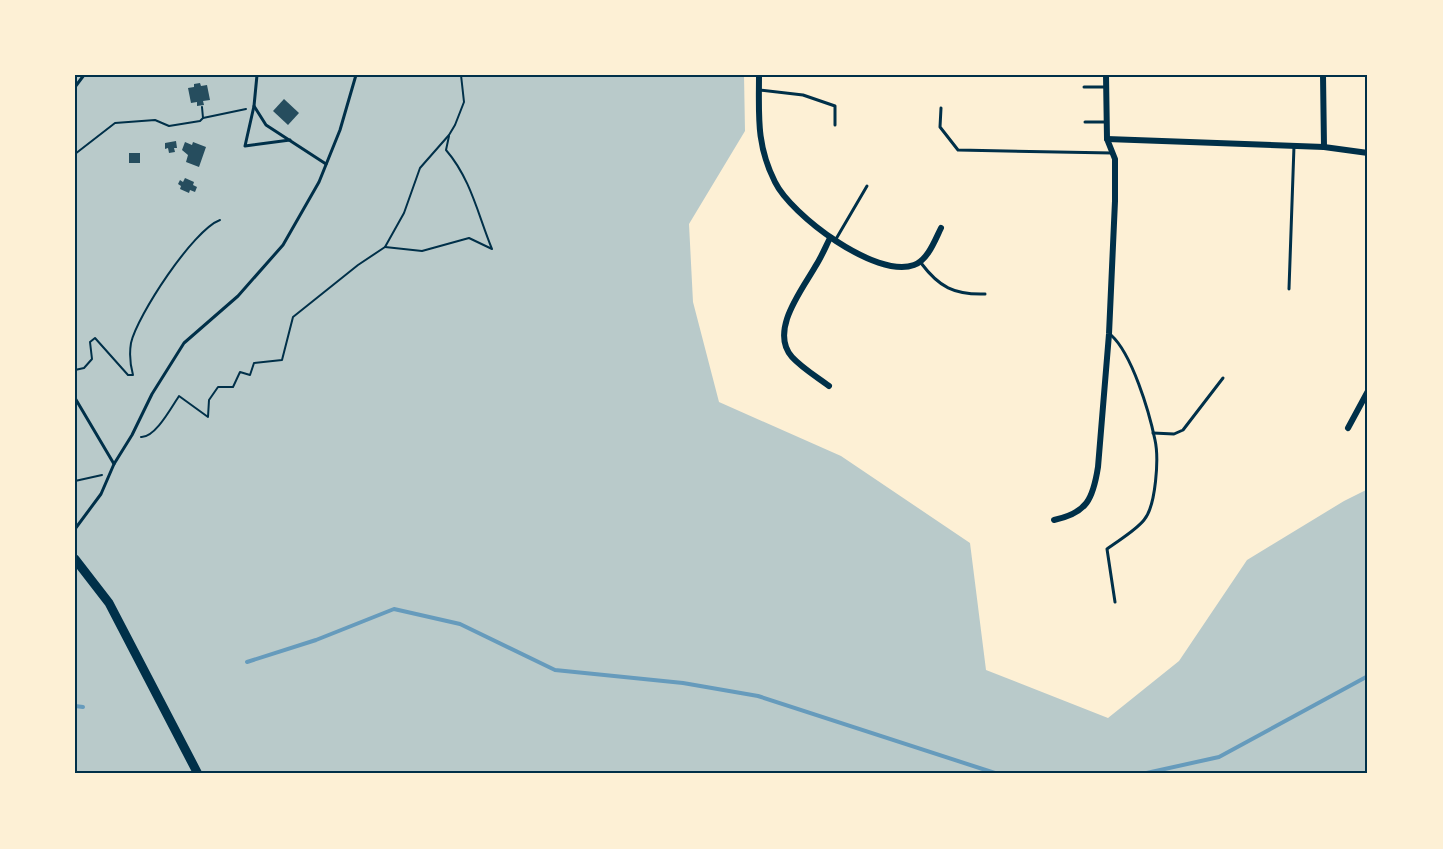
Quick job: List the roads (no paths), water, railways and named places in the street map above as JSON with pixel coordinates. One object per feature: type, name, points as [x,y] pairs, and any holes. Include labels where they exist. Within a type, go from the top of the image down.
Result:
[{"type":"main road","points":[[75,559],[109,603],[198,774]]},
{"type":"street","points":[[759,75],[758,128],[763,155],[776,185],[800,212],[832,239],[878,261],[898,266],[914,265],[932,246],[941,228]]},
{"type":"street","points":[[1054,520],[1071,516],[1082,510],[1095,486],[1109,334],[1115,191],[1115,159],[1107,139],[1106,75]]},
{"type":"street","points":[[1323,75],[1324,147]]},
{"type":"street","points":[[1107,139],[1324,147],[1368,153]]},
{"type":"street","points":[[829,387],[791,356],[786,342],[785,325],[789,309],[832,239]]},
{"type":"street","points":[[1348,428],[1368,391]]},
{"type":"lane","points":[[75,87],[84,75]]},
{"type":"lane","points":[[257,75],[254,106],[245,146],[290,140]]},
{"type":"lane","points":[[75,529],[101,494],[114,464],[132,435],[152,394],[184,343],[238,296],[283,245],[319,182],[340,130],[356,75]]},
{"type":"lane","points":[[1084,87],[1106,87]]},
{"type":"lane","points":[[759,90],[803,94],[835,106],[835,125]]},
{"type":"lane","points":[[254,106],[266,125],[326,164]]},
{"type":"lane","points":[[941,108],[940,127],[958,150],[1112,153]]},
{"type":"lane","points":[[1085,122],[1107,122]]},
{"type":"lane","points":[[1289,289],[1294,146]]},
{"type":"lane","points":[[832,239],[867,186]]},
{"type":"lane","points":[[920,261],[929,273],[947,288],[964,294],[985,294]]},
{"type":"lane","points":[[1109,334],[1127,355],[1156,441],[1156,469],[1152,501],[1145,520],[1107,549],[1114,602]]},
{"type":"lane","points":[[1153,433],[1174,434],[1183,430],[1223,378]]},
{"type":"lane","points":[[75,398],[114,464]]},
{"type":"waterway","points":[[247,662],[316,640],[394,609],[460,624],[555,670],[683,683],[758,696],[998,774]]},
{"type":"waterway","points":[[1142,774],[1219,757],[1368,676]]},
{"type":"waterway","points":[[75,706],[83,707]]}]
